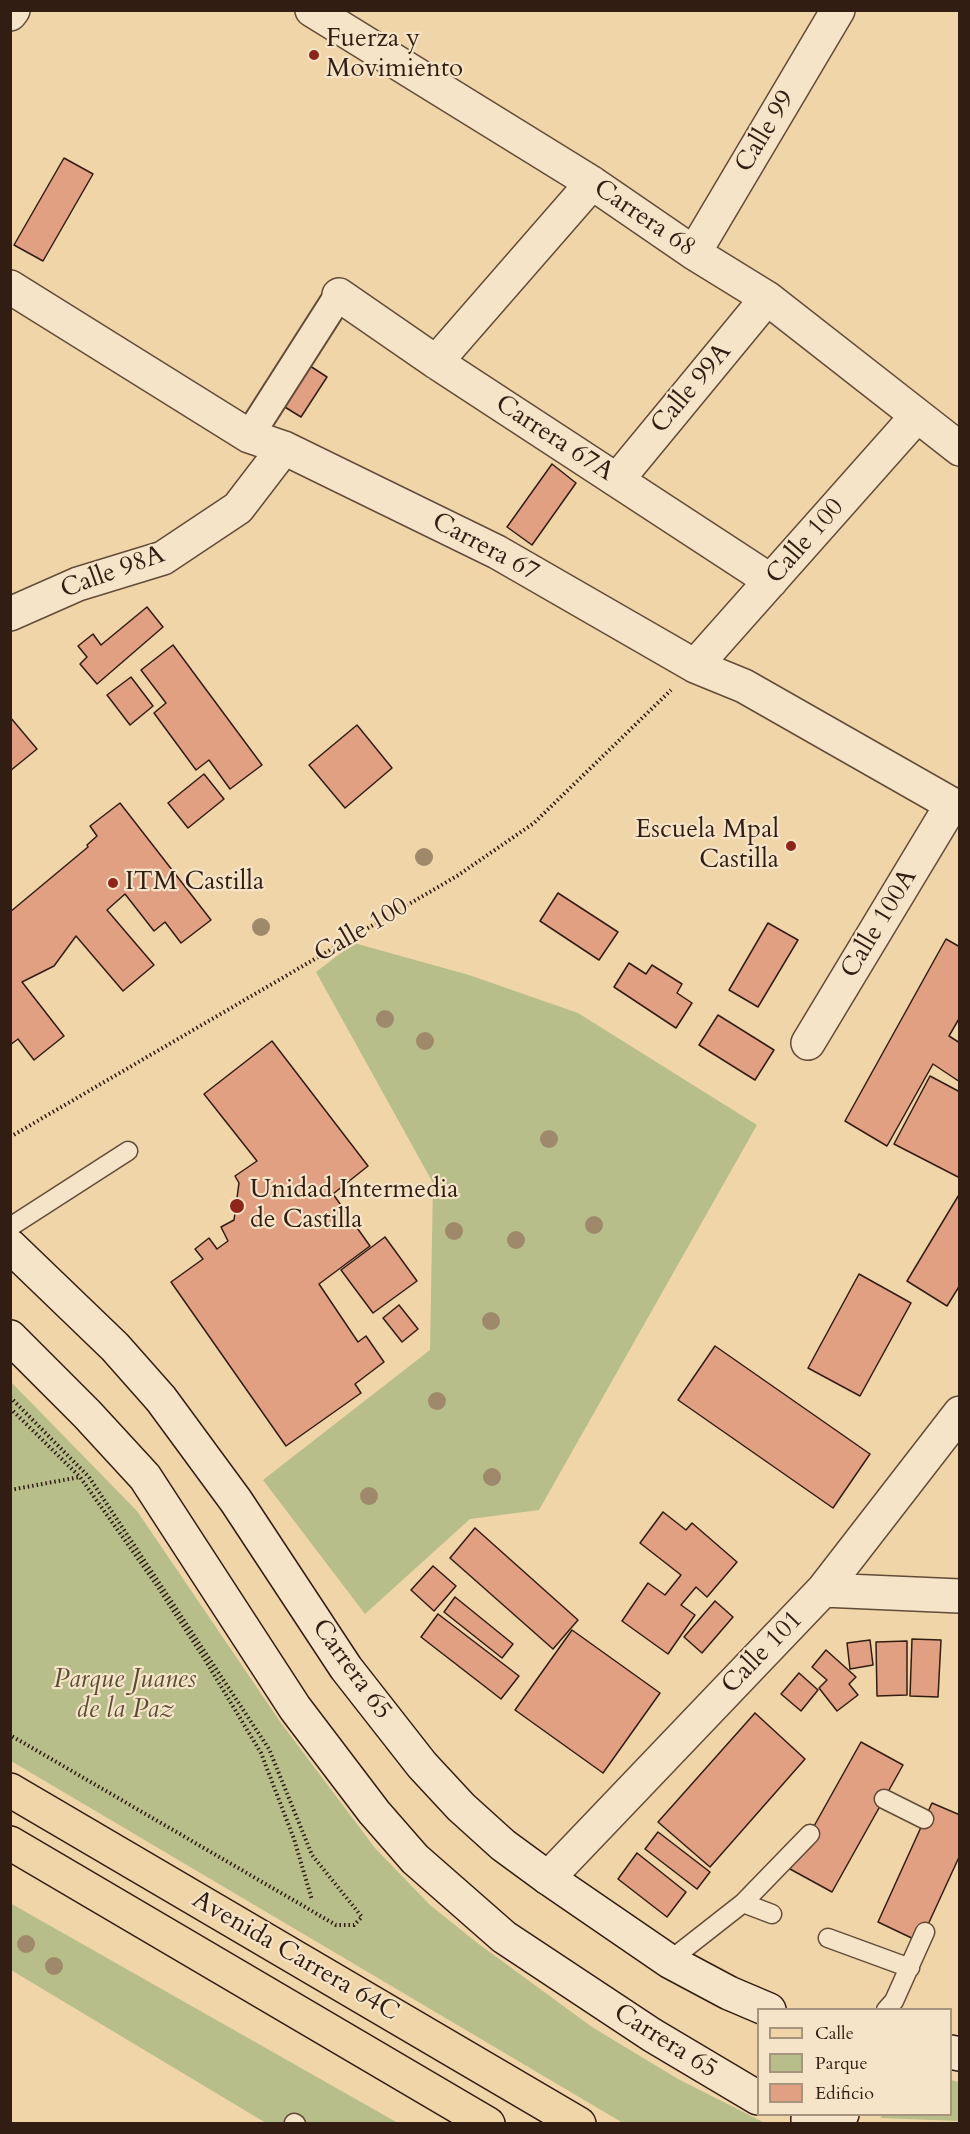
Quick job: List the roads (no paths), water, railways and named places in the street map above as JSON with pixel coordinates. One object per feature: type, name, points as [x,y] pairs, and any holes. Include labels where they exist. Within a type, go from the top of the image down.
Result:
[{"type":"main road","name":"Avenida Carrera 64C","points":[[10,1790],[579,2124]]},
{"type":"main road","name":"Avenida Carrera 64C","points":[[10,1843],[488,2124]]},
{"type":"street","name":"Carrera 68","points":[[312,10],[592,183],[694,253],[767,298],[916,417],[960,449]]},
{"type":"street","name":"Calle 99","points":[[694,253],[838,10]]},
{"type":"street","points":[[436,362],[592,183]]},
{"type":"street","name":"Carrera 67","points":[[10,287],[249,436],[284,448],[497,552],[695,666],[744,686],[956,807]]},
{"type":"street","points":[[249,436],[339,296]]},
{"type":"street","name":"Carrera 67A","points":[[339,296],[771,581]]},
{"type":"street","name":"Calle 99A","points":[[617,480],[767,298]]},
{"type":"street","name":"Calle 100","points":[[695,666],[916,417]]},
{"type":"street","name":"Calle 98A","points":[[10,614],[78,584],[163,558],[238,508],[284,448]]},
{"type":"street","name":"Calle 100A","points":[[808,1043],[956,807]]},
{"type":"street","name":"Carrera 65","points":[[10,1246],[115,1347],[161,1399],[236,1501],[346,1668],[422,1765],[461,1807],[503,1845],[669,1961],[765,2008]]},
{"type":"street","name":"Carrera 65","points":[[10,1337],[95,1422],[145,1477],[295,1708],[375,1812],[415,1859],[504,1937],[652,2035],[757,2097]]},
{"type":"street","name":"Calle 101","points":[[548,1878],[823,1590],[960,1413]]},
{"type":"street","points":[[823,1590],[960,1596]]},
{"type":"street","points":[[810,2119],[834,2116]]},
{"type":"lane","points":[[10,1227],[128,1151]]},
{"type":"lane","points":[[884,1799],[924,1819]]},
{"type":"lane","points":[[669,1961],[743,1903],[810,1834]]},
{"type":"lane","points":[[743,1903],[772,1914]]},
{"type":"lane","points":[[888,2008],[894,2001],[925,1932]]},
{"type":"lane","points":[[828,1938],[910,1968]]},
{"type":"place","name":"Fuerza y Movimiento","points":[[314,55]]},
{"type":"place","name":"Escuela Mpal Castilla","points":[[791,846]]},
{"type":"place","name":"ITM Castilla","points":[[113,883]]},
{"type":"place","name":"Unidad Intermedia de Castilla","points":[[237,1206]]},
{"type":"park label","name":"Parque Juanes de la Paz","points":[[125,1696]]}]
